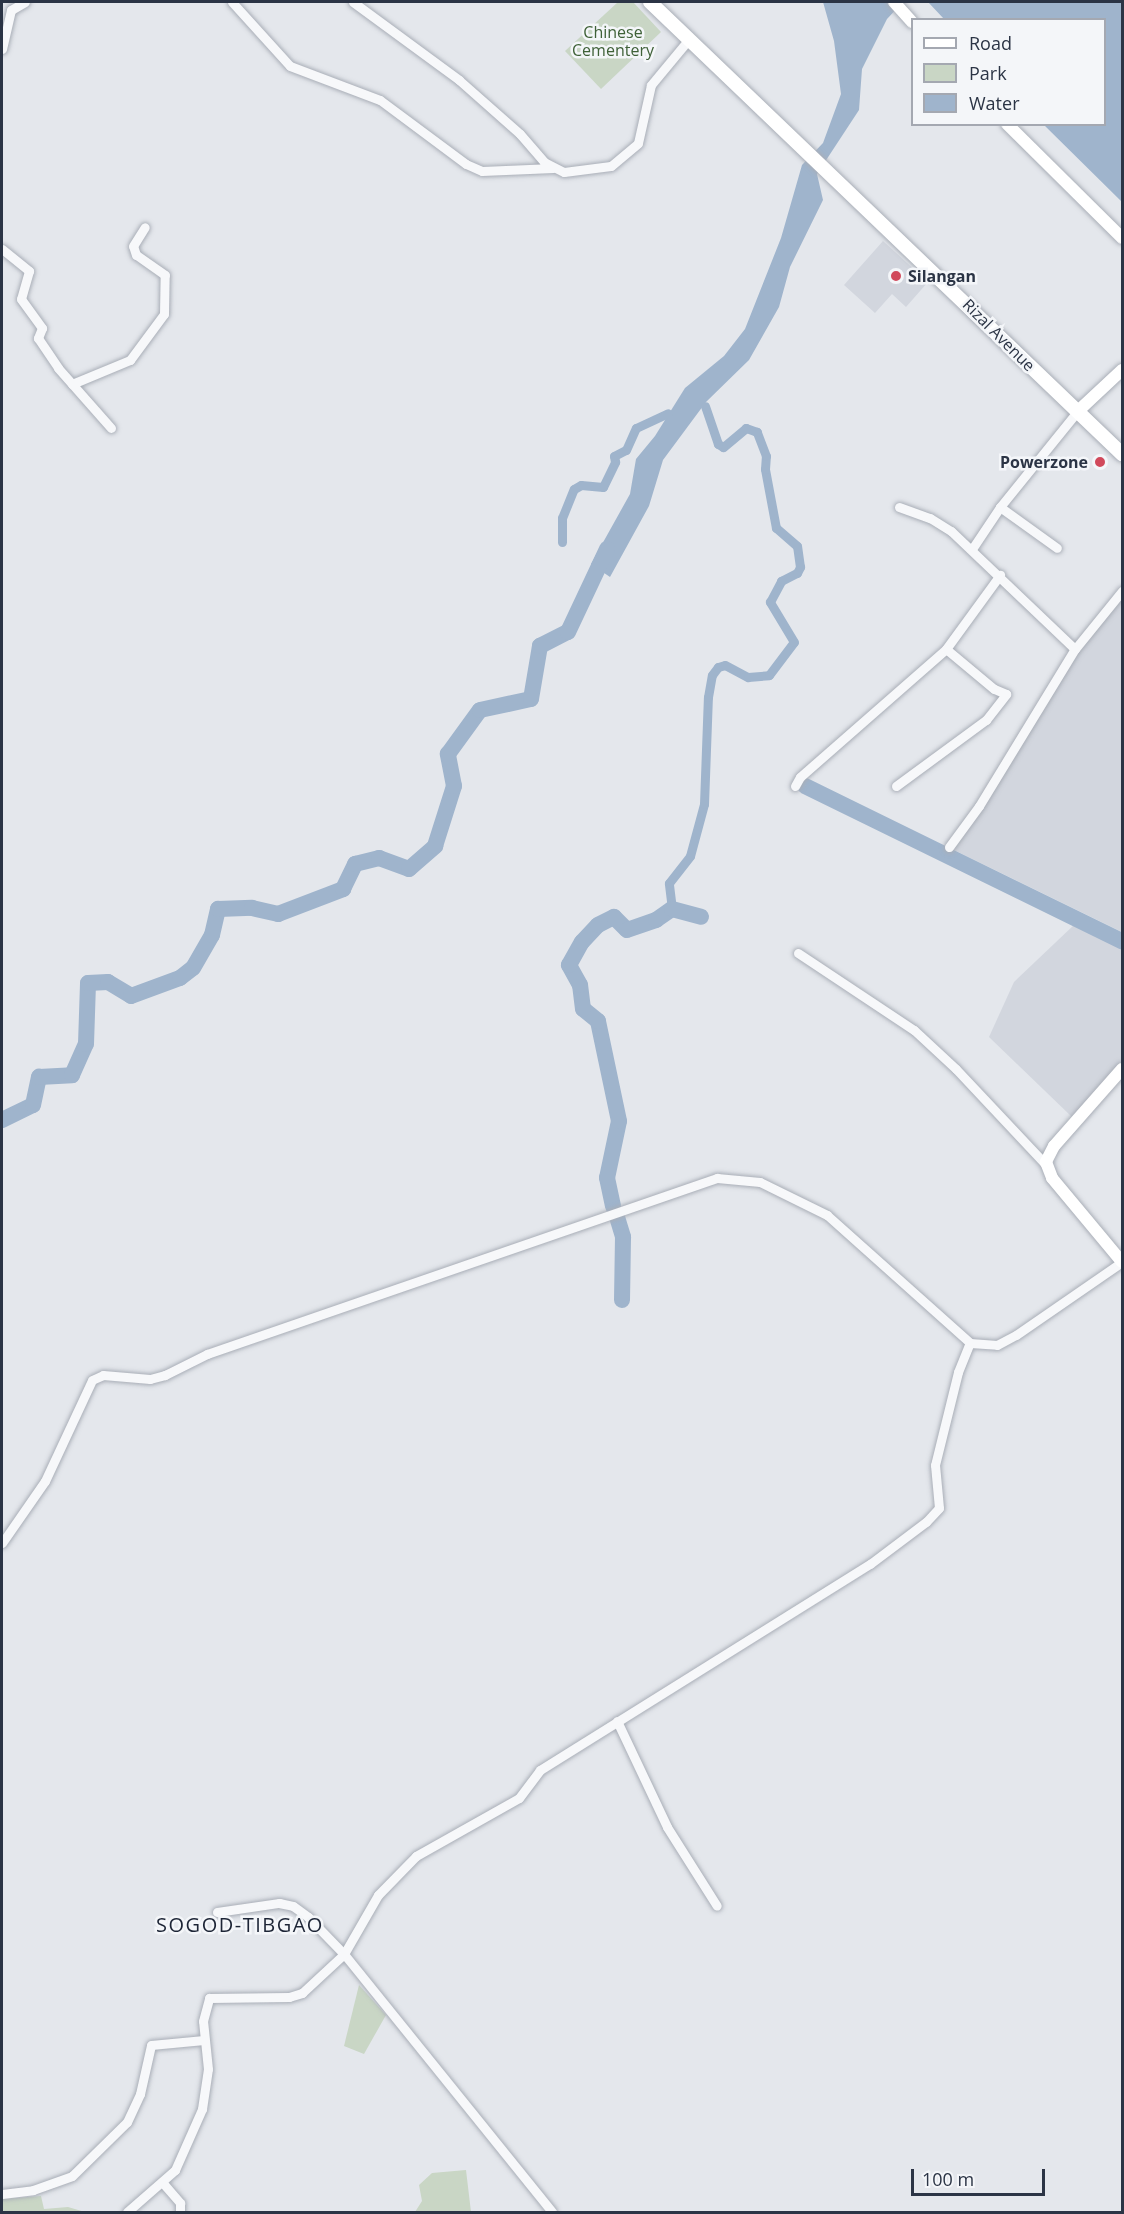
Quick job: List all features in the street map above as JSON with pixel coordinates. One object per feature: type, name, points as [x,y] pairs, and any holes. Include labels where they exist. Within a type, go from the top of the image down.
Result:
[{"type":"main road","name":"Rizal Avenue","points":[[650,2],[824,166],[1122,454]]},
{"type":"street","points":[[2,49],[11,10],[25,2]]},
{"type":"street","points":[[232,2],[290,66],[380,100],[466,164],[482,171],[553,168],[564,172],[611,166],[638,143],[651,86],[689,39]]},
{"type":"street","points":[[353,2],[459,80],[553,168]]},
{"type":"street","points":[[897,5],[911,21]]},
{"type":"street","points":[[1009,126],[1122,238]]},
{"type":"street","points":[[72,384],[130,360],[164,314],[165,275],[136,255],[133,246],[145,227]]},
{"type":"street","points":[[2,249],[29,271],[21,299],[42,327],[38,338],[72,384],[111,428]]},
{"type":"street","points":[[972,549],[1000,507],[1077,412],[1122,370]]},
{"type":"street","points":[[899,507],[941,523],[1000,575],[1075,649]]},
{"type":"street","points":[[1000,507],[1057,548]]},
{"type":"street","points":[[795,786],[800,777],[946,650],[1000,575]]},
{"type":"street","points":[[948,847],[979,806],[1075,649],[1122,591]]},
{"type":"street","points":[[896,786],[986,720],[1006,694],[994,689],[946,650]]},
{"type":"street","points":[[2,1543],[45,1481],[92,1380],[103,1375],[150,1379],[165,1375],[207,1354],[717,1178],[760,1182],[827,1215],[970,1344],[997,1345],[1016,1335],[1122,1262],[1063,1192],[1049,1161],[956,1069],[914,1030],[798,953]]},
{"type":"street","points":[[1049,1161],[1122,1069]]},
{"type":"street","points":[[127,2212],[175,2170],[202,2109],[208,2069],[203,2020],[209,1998],[289,1997],[302,1993],[344,1954],[378,1895],[399,1870],[454,1833],[519,1798],[540,1770],[870,1564],[927,1522],[939,1508],[935,1466],[958,1372],[970,1344]]},
{"type":"street","points":[[616,1721],[667,1827],[717,1906]]},
{"type":"street","points":[[216,1912],[287,1904],[308,1917],[344,1954],[552,2212]]},
{"type":"street","points":[[2,2194],[33,2190],[72,2176],[127,2122],[140,2094],[151,2046],[204,2040]]},
{"type":"street","points":[[162,2182],[180,2204],[180,2212]]},
{"type":"shaded area","points":[[883,241],[928,282],[906,307],[892,294],[875,313],[844,285]]},
{"type":"shaded area","points":[[1122,596],[1122,932],[950,848],[1077,653]]},
{"type":"shaded area","points":[[1075,924],[1122,947],[1122,1060],[1072,1117],[989,1037],[1014,982]]},
{"type":"green space","name":"Chinese Cementery","points":[[618,2],[633,2],[661,32],[601,89],[565,51]]},
{"type":"green space","points":[[359,1985],[386,2015],[364,2054],[344,2046]]},
{"type":"green space","points":[[466,2170],[471,2212],[415,2212],[422,2201],[419,2185],[432,2173]]},
{"type":"green space","points":[[41,2196],[44,2209],[68,2207],[85,2212],[2,2212],[2,2199]]},
{"type":"water","points":[[823,2],[903,2],[887,19],[862,69],[859,110],[817,174],[823,200],[790,267],[779,307],[749,360],[706,402],[663,460],[649,506],[610,577],[591,564],[630,494],[636,459],[655,436],[685,388],[724,356],[745,329],[781,238],[802,165],[823,143],[841,94],[834,41]]},
{"type":"water","points":[[928,2],[1122,2],[1122,202],[1045,126],[1106,126],[1106,18],[943,18]]},
{"type":"waterway","points":[[672,909],[669,883],[690,856],[704,804],[708,697],[712,675],[718,667],[725,665],[748,677],[769,675],[794,642],[770,602],[781,581],[797,573],[800,567],[797,546],[776,528],[765,469],[766,456],[757,432],[746,428],[723,447],[718,444],[705,406]]},
{"type":"waterway","points":[[562,542],[562,518],[574,489],[581,485],[603,487],[615,462],[614,456],[626,450],[636,428],[668,413]]},
{"type":"waterway","points":[[2,1120],[33,1105],[39,1077],[72,1075],[86,1044],[88,983],[108,982],[131,996],[180,978],[193,968],[212,935],[218,909],[252,908],[278,914],[343,889],[355,864],[379,858],[409,869],[435,846],[454,786],[448,754],[480,710],[531,699],[540,646],[568,632],[607,549]]},
{"type":"waterway","points":[[805,786],[1122,941]]},
{"type":"waterway","points":[[613,1206],[607,1178],[619,1121],[598,1021],[583,1009],[580,985],[569,965],[582,942],[598,925],[614,917],[627,930],[656,920],[672,909],[701,917]]},
{"type":"waterway","points":[[617,1217],[623,1237],[622,1300]]},
{"type":"place","name":"Silangan","points":[[896,276]]},
{"type":"place","name":"Powerzone","points":[[1100,462]]},
{"type":"district","name":"SOGOD-TIBGAO","points":[[240,1924]]}]
